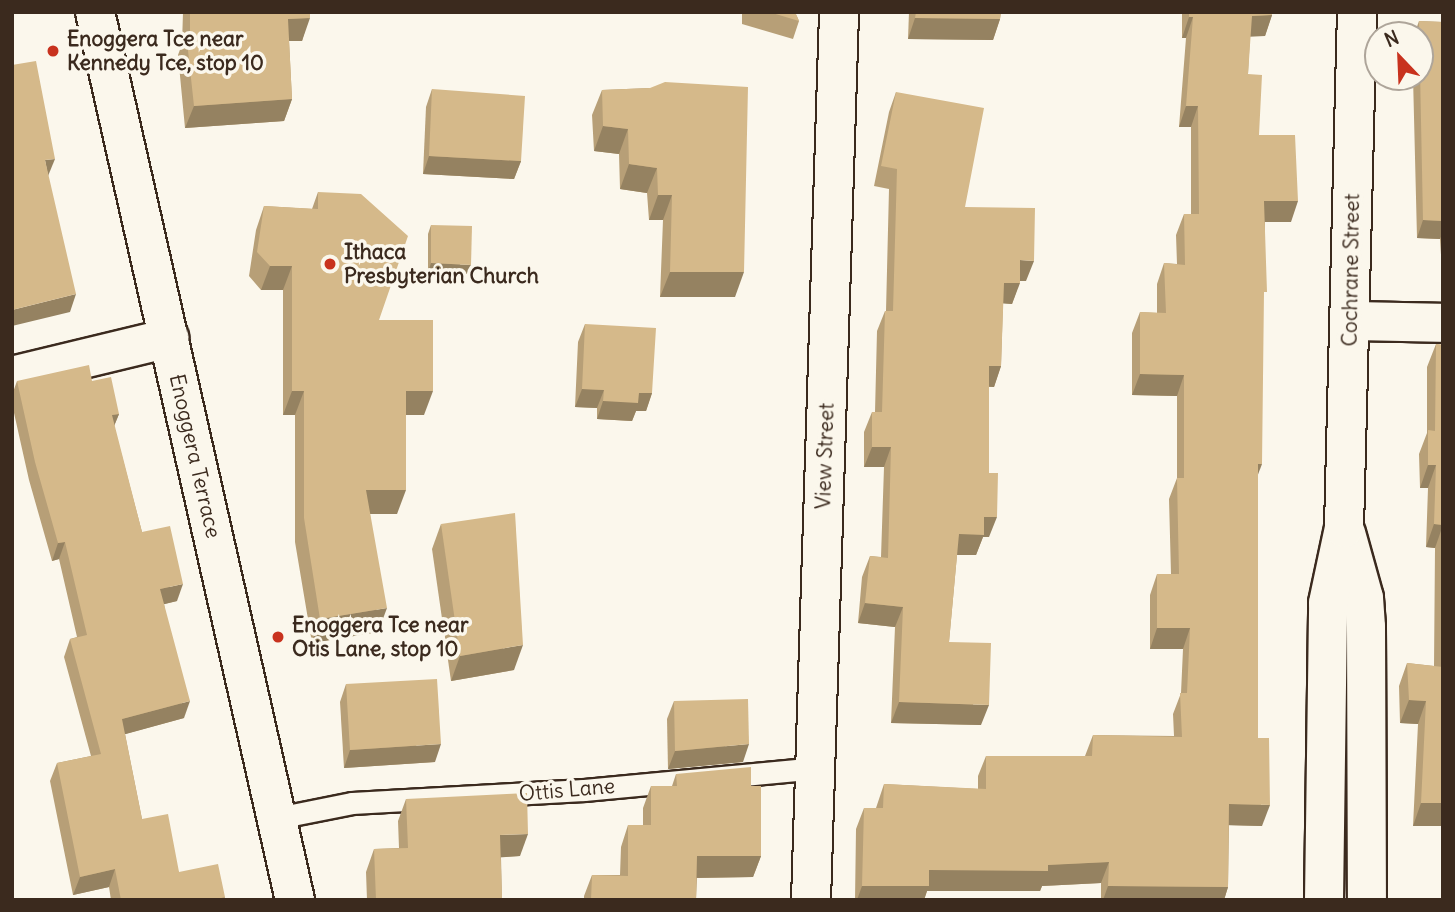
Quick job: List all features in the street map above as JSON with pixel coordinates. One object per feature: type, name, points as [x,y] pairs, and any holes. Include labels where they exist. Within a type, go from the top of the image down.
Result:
[{"type":"street","name":"Enoggera Terrace","points":[[96,12],[295,900]]},
{"type":"street","name":"View Street","points":[[811,900],[839,12]]},
{"type":"street","name":"Cochrane Street","points":[[1324,900],[1328,603],[1344,528],[1357,12]]},
{"type":"street","points":[[1350,321],[1443,323]]},
{"type":"street","points":[[12,376],[169,338]]},
{"type":"street","name":"Cochrane Street","points":[[1344,528],[1364,598],[1366,627],[1368,900]]},
{"type":"lane","name":"Ottis Lane","points":[[277,818],[352,803],[535,793],[815,768]]},
{"type":"building","points":[[190,12],[310,12],[310,18],[288,19],[292,99],[194,106],[186,32],[190,32]]},
{"type":"building","points":[[769,12],[795,12],[799,21]]},
{"type":"building","points":[[916,12],[1001,12],[1000,19],[915,18]]},
{"type":"building","points":[[1189,12],[1272,12],[1272,15],[1252,16],[1248,74],[1262,75],[1259,135],[1295,135],[1298,201],[1264,201],[1267,292],[1264,292],[1262,464],[1258,464],[1258,738],[1269,738],[1270,805],[1229,804],[1228,887],[1108,886],[1109,862],[1048,865],[1048,871],[929,870],[929,886],[862,886],[864,808],[883,808],[884,784],[986,789],[986,756],[1092,756],[1093,735],[1182,737],[1180,693],[1187,693],[1190,628],[1157,628],[1157,574],[1179,574],[1177,478],[1184,478],[1184,375],[1140,374],[1140,312],[1166,313],[1164,263],[1185,265],[1184,214],[1199,214],[1198,106],[1186,106],[1193,17],[1189,17]]},
{"type":"building","points":[[1434,22],[1443,22],[1443,221],[1423,220],[1420,91],[1434,91]]},
{"type":"building","points":[[36,61],[55,159],[45,160],[76,294],[12,310],[12,65]]},
{"type":"building","points":[[665,82],[748,87],[744,272],[670,272],[672,195],[658,195],[657,168],[629,164],[628,129],[603,126],[602,90],[650,88]]},
{"type":"building","points":[[432,89],[525,96],[521,161],[429,156]]},
{"type":"building","points":[[896,92],[984,108],[965,207],[1035,208],[1034,261],[1020,260],[1020,283],[1004,283],[1001,366],[989,366],[989,473],[998,473],[997,517],[984,517],[984,535],[959,534],[949,642],[991,643],[989,705],[899,702],[903,607],[865,603],[870,556],[888,558],[891,447],[872,447],[872,412],[882,412],[885,311],[893,311],[897,169],[881,166]]},
{"type":"building","points":[[318,192],[361,194],[408,236],[379,320],[433,320],[433,391],[406,391],[406,490],[366,490],[387,608],[320,619],[304,518],[304,391],[292,391],[292,266],[270,266],[257,252],[264,206],[318,209]]},
{"type":"building","points":[[431,225],[472,226],[471,265],[431,263]]},
{"type":"building","points":[[585,324],[656,328],[652,393],[639,393],[638,403],[603,401],[604,390],[582,389]]},
{"type":"building","points":[[1436,344],[1443,345],[1443,525],[1434,524],[1436,465],[1428,465],[1428,430],[1435,431]]},
{"type":"building","points":[[89,365],[92,381],[111,377],[119,414],[112,415],[142,532],[170,526],[183,584],[160,589],[190,701],[122,719],[142,819],[168,814],[179,872],[218,864],[225,897],[214,900],[121,900],[115,869],[80,877],[57,763],[101,754],[70,639],[87,635],[65,542],[58,543],[35,462],[17,381]]},
{"type":"building","points":[[515,513],[523,645],[460,656],[441,524]]},
{"type":"building","points":[[1407,663],[1443,667],[1443,803],[1421,803],[1426,701],[1409,700]]},
{"type":"building","points":[[437,679],[441,744],[350,750],[346,684]]},
{"type":"building","points":[[748,699],[749,744],[675,751],[674,701]]},
{"type":"building","points":[[751,767],[751,786],[761,786],[761,856],[697,856],[696,900],[591,900],[592,875],[628,876],[628,825],[651,825],[651,786],[677,786],[676,774]]},
{"type":"building","points":[[527,793],[528,834],[500,835],[502,900],[376,900],[374,849],[408,848],[406,799]]},
{"type":"place","name":"Enoggera Tce near Kennedy Tce, stop 10","points":[[53,51]]},
{"type":"place","name":"Ithaca Presbyterian Church","points":[[330,264]]},
{"type":"place","name":"Enoggera Tce near Otis Lane, stop 10","points":[[278,637]]}]
